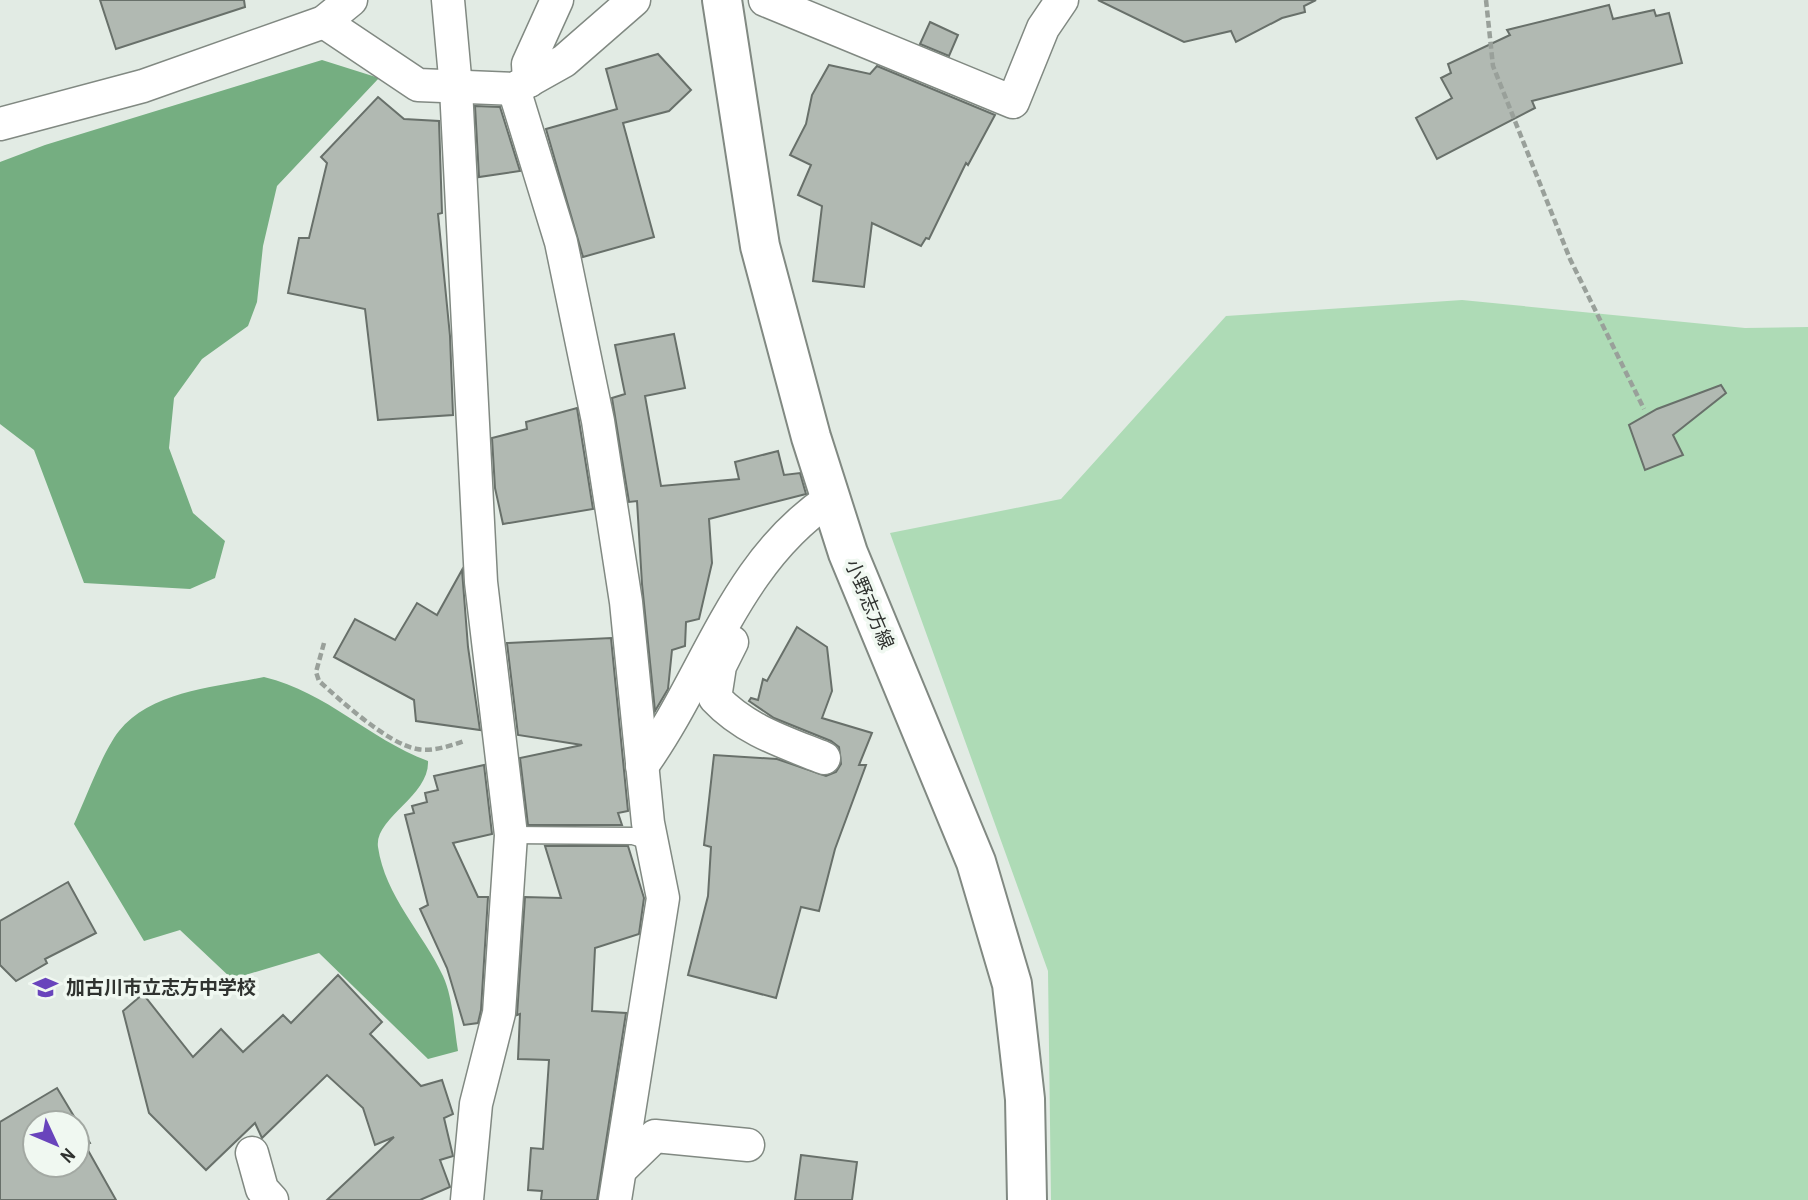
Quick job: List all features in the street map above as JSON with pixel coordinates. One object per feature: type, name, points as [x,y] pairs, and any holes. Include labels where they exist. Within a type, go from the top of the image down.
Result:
[{"type":"main road","name":"小野志方線","points":[[729,3],[760,246],[830,499],[848,552],[976,862],[1012,984],[1025,1099],[1027,1200]]},
{"type":"street","points":[[0,124],[143,86],[324,22],[351,0]]},
{"type":"street","points":[[448,0],[456,88],[481,582],[511,835],[499,1013],[476,1104],[467,1200]]},
{"type":"street","points":[[556,0],[521,85],[561,242],[598,421],[626,602],[652,842],[663,898],[615,1200]]},
{"type":"street","points":[[324,22],[418,85],[456,88],[521,85],[564,61],[634,0]]},
{"type":"street","points":[[765,0],[1013,102],[1043,28],[1062,0]]},
{"type":"street","points":[[642,766],[665,734],[731,610],[770,553],[800,519],[830,499]]},
{"type":"street","points":[[770,553],[766,580],[720,666],[715,698],[731,714],[766,736],[824,758]]},
{"type":"street","points":[[621,1168],[655,1136],[748,1145]]},
{"type":"street","points":[[252,1153],[262,1189],[272,1200]]},
{"type":"lane","points":[[511,835],[634,836],[652,842]]},
{"type":"path","points":[[1486,0],[1493,66],[1570,259],[1644,409]]},
{"type":"path","points":[[324,643],[316,672],[318,681],[390,737],[416,749],[447,747],[498,729]]},
{"type":"shaded area","points":[[322,60],[379,78],[277,186],[263,246],[257,302],[248,326],[202,359],[174,398],[169,448],[193,513],[225,541],[215,578],[190,589],[84,583],[34,450],[0,424],[0,162],[45,145]]},
{"type":"shaded area","points":[[1462,300],[1745,328],[1808,327],[1808,1200],[1051,1200],[1048,971],[890,533],[1061,499],[1226,316]]},
{"type":"shaded area","points":[[264,677],[308,694],[386,740],[428,761],[426,774],[420,785],[384,826],[378,847],[388,882],[396,898],[443,976],[451,1003],[458,1051],[428,1059],[319,953],[232,979],[180,930],[144,941],[74,824],[107,750],[119,731],[132,718],[149,707],[186,693]]},
{"type":"building","points":[[100,0],[244,0],[245,7],[116,49]]},
{"type":"building","points":[[1098,0],[1316,0],[1304,6],[1305,12],[1282,18],[1236,42],[1231,31],[1184,42]]},
{"type":"building","points":[[1609,5],[1613,19],[1654,10],[1656,16],[1669,13],[1682,63],[1532,101],[1535,108],[1437,159],[1416,118],[1452,98],[1441,78],[1451,73],[1448,64],[1510,35],[1507,30]]},
{"type":"building","points":[[930,22],[958,35],[949,56],[920,44]]},
{"type":"building","points":[[658,54],[691,90],[669,111],[623,123],[654,237],[583,257],[546,129],[617,109],[606,69]]},
{"type":"building","points":[[829,65],[870,74],[877,66],[995,115],[968,165],[966,163],[929,239],[926,238],[921,246],[872,223],[864,287],[813,281],[822,206],[798,195],[811,165],[790,155],[806,124],[812,95]]},
{"type":"building","points":[[378,97],[404,119],[439,121],[442,213],[438,214],[450,336],[453,415],[378,420],[365,309],[288,293],[299,238],[309,238],[327,163],[321,157]]},
{"type":"building","points":[[475,106],[500,107],[520,171],[479,177]]},
{"type":"building","points":[[674,334],[685,388],[645,396],[661,486],[739,479],[735,462],[778,451],[784,475],[800,473],[806,494],[709,519],[712,563],[699,619],[686,622],[685,646],[672,650],[668,689],[655,711],[642,584],[637,501],[629,502],[612,398],[625,394],[615,345]]},
{"type":"building","points":[[1721,385],[1726,393],[1673,435],[1683,455],[1645,470],[1629,425],[1657,409]]},
{"type":"building","points":[[577,408],[593,509],[503,524],[495,488],[492,438],[527,429],[526,422]]},
{"type":"building","points":[[462,570],[468,647],[480,730],[416,721],[414,700],[334,657],[355,619],[395,640],[417,603],[437,615]]},
{"type":"building","points":[[797,627],[827,647],[832,691],[822,718],[872,733],[859,765],[866,765],[835,849],[819,911],[801,907],[776,998],[688,975],[708,896],[711,847],[704,845],[714,755],[777,759],[826,776],[836,772],[841,764],[839,747],[831,741],[774,718],[749,701],[751,698],[758,700],[763,679],[767,681]]},
{"type":"building","points":[[611,638],[628,811],[618,813],[622,825],[528,825],[520,758],[582,745],[518,735],[507,643]]},
{"type":"building","points":[[484,765],[492,834],[453,843],[478,897],[488,897],[481,1010],[478,1023],[464,1025],[447,968],[420,909],[428,905],[405,815],[414,813],[412,806],[427,802],[425,793],[438,790],[434,776]]},
{"type":"building","points":[[545,846],[628,846],[644,898],[639,934],[595,948],[592,1011],[626,1013],[597,1200],[541,1200],[542,1191],[528,1190],[531,1148],[543,1149],[549,1060],[518,1059],[520,1014],[517,1015],[525,897],[561,898]]},
{"type":"building","points":[[68,882],[96,933],[45,959],[47,963],[16,981],[0,965],[0,921]]},
{"type":"building","points":[[338,975],[382,1022],[370,1034],[421,1086],[442,1080],[453,1114],[444,1118],[453,1156],[440,1160],[450,1187],[420,1200],[327,1200],[394,1137],[375,1145],[363,1108],[327,1075],[262,1138],[255,1123],[206,1170],[149,1113],[123,1011],[143,994],[193,1057],[221,1029],[243,1052],[283,1015],[291,1023]]},
{"type":"building","points":[[57,1088],[70,1109],[22,1109]]},
{"type":"building","points":[[21,1109],[21,1179],[91,1179],[91,1156],[116,1200],[0,1200],[0,1122]]},
{"type":"building","points":[[801,1155],[857,1162],[852,1200],[795,1200]]},
{"type":"place","name":"加古川市立志方中学校","points":[[46,987]]}]
